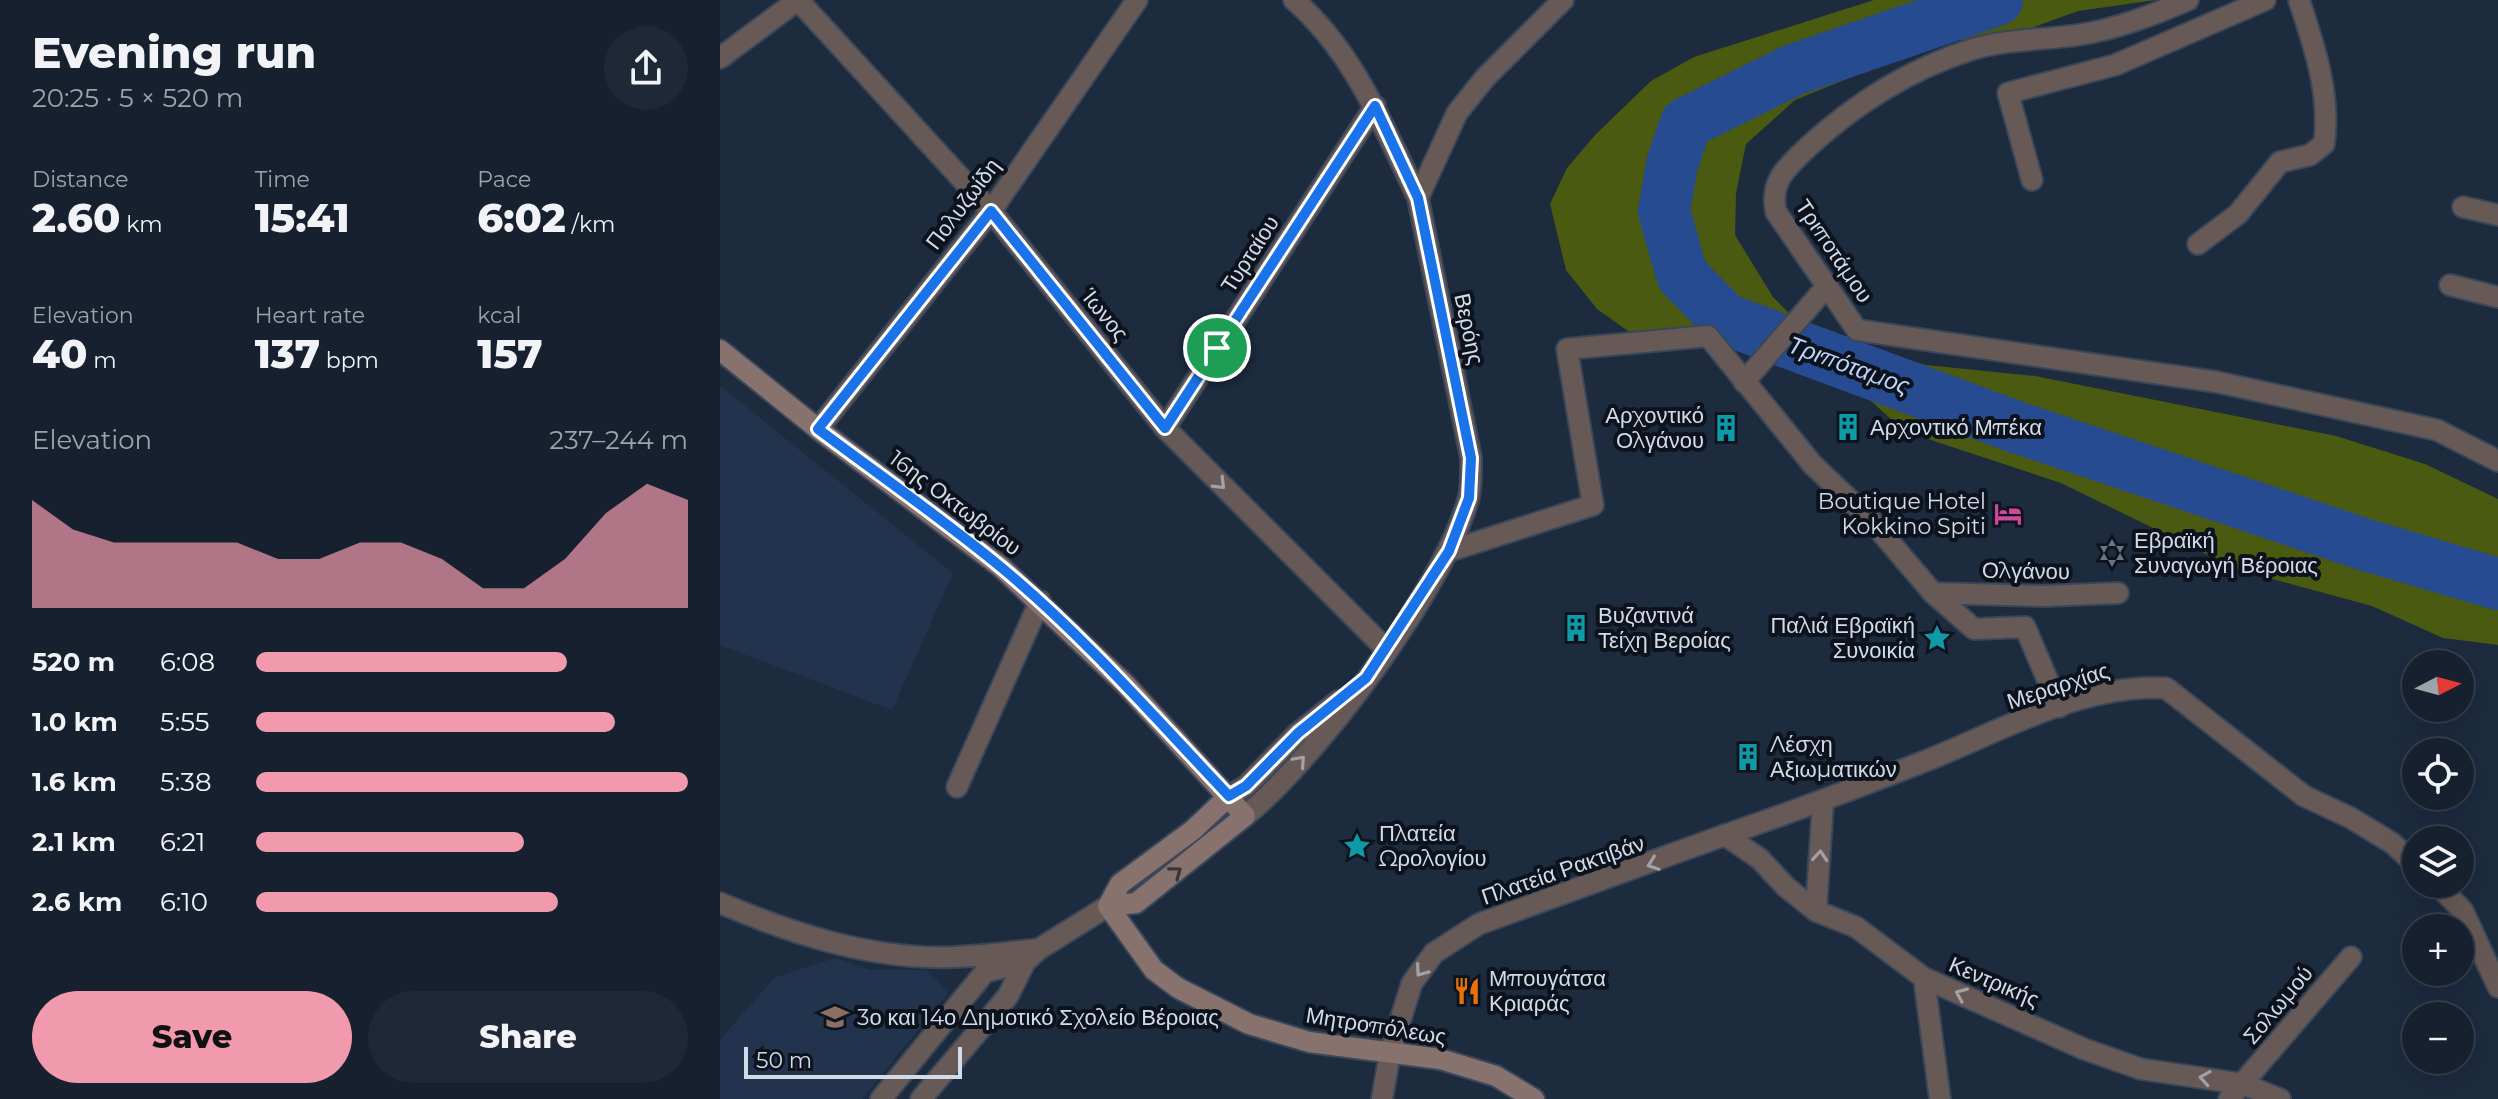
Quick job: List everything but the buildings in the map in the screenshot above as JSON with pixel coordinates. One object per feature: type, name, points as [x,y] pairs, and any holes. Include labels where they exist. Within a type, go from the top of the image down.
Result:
[{"type":"main road","name":"16ης Οκτωβρίου","points":[[720,350],[818,429],[1001,567],[1040,601],[1125,684],[1245,816]]},
{"type":"main road","name":"Βερόης","points":[[1108,906],[1120,884],[1193,830],[1229,796]]},
{"type":"main road","name":"Βερόης","points":[[1108,906],[1136,903],[1245,816]]},
{"type":"main road","name":"Μητροπόλεως","points":[[1108,906],[1154,970],[1215,1009],[1249,1024],[1309,1042],[1440,1059],[1496,1076],[1534,1099]]},
{"type":"street","name":"Ίωνος","points":[[798,0],[991,211],[1165,428],[1386,649]]},
{"type":"street","points":[[720,58],[798,0]]},
{"type":"street","name":"Πολυζωίδη","points":[[818,429],[991,211],[1137,0]]},
{"type":"street","name":"Βερόης","points":[[1245,816],[1309,750],[1366,678],[1449,551],[1469,498],[1471,458],[1418,198],[1375,106],[1327,30],[1294,0]]},
{"type":"street","points":[[1418,198],[1457,113],[1485,78],[1563,0]]},
{"type":"street","name":"Τριποτάμου","points":[[2188,0],[2121,26],[1972,50],[1913,73],[1839,119],[1781,175],[1773,192],[1776,212],[1857,330],[2217,382],[2437,430],[2498,461]]},
{"type":"street","points":[[2032,180],[2008,93],[2115,65],[2265,0]]},
{"type":"street","points":[[2198,244],[2238,214],[2280,162],[2310,155],[2324,144],[2326,124],[2317,53],[2299,0]]},
{"type":"street","name":"Τυρταίου","points":[[1165,428],[1375,106]]},
{"type":"street","points":[[2463,207],[2498,215]]},
{"type":"street","points":[[2450,285],[2498,297]]},
{"type":"street","points":[[1744,382],[1827,286]]},
{"type":"street","points":[[1449,551],[1593,505],[1567,349],[1708,336],[1813,465],[1869,518],[1933,593],[1974,629],[2025,627],[2059,707]]},
{"type":"street","name":"Ολγάνου","points":[[1933,593],[2043,596],[2118,593]]},
{"type":"street","points":[[957,787],[1040,601]]},
{"type":"street","name":"Βερόης","points":[[1229,796],[1246,786],[1298,733],[1366,678]]},
{"type":"street","name":"Μεραρχίας","points":[[1725,835],[1823,802],[2059,707],[2115,690],[2166,688],[2304,796],[2351,818],[2402,852]]},
{"type":"street","points":[[1816,911],[1823,802]]},
{"type":"street","name":"Κεντρικής","points":[[1725,835],[1760,859],[1786,887],[1816,911],[1856,927],[1924,978],[2084,1049],[2141,1069],[2280,1099]]},
{"type":"street","name":"Πλατεία Ρακτιβάν","points":[[1382,1099],[1390,1053],[1412,983],[1434,953],[1479,924],[1725,835]]},
{"type":"street","points":[[2450,898],[2463,911],[2498,987]]},
{"type":"street","points":[[720,903],[781,929],[835,943],[903,955],[1032,955]]},
{"type":"street","points":[[881,1099],[985,972],[1032,955],[1108,906]]},
{"type":"street","points":[[921,1099],[1008,996],[1032,955]]},
{"type":"street","name":"Σολωμού","points":[[2236,1091],[2351,957]]},
{"type":"street","points":[[1924,978],[1940,1099]]},
{"type":"shaded area","points":[[720,386],[953,573],[892,710],[720,645]]},
{"type":"shaded area","name":"3ο και 14ο Δημοτικό Σχολείο Βέροιας","points":[[835,958],[871,970],[928,970],[948,993],[862,1099],[720,1099],[720,1040],[774,978]]},
{"type":"green space","points":[[1874,0],[2156,0],[2078,11],[2004,38],[1957,40],[1913,52],[1795,100],[1746,144],[1736,193],[1735,235],[1773,297],[1794,318],[1763,354],[1708,336],[1638,338],[1597,309],[1566,270],[1550,204],[1567,168],[1596,134],[1651,81],[1694,57]]},
{"type":"green space","points":[[1799,323],[1858,349],[1926,365],[2035,376],[2336,436],[2425,464],[2498,499],[2498,645],[2443,638],[2372,606],[2239,570],[2061,483],[1925,438],[1892,420],[1861,392],[1771,357]]},
{"type":"waterway","name":"Τριπόταμος","points":[[1997,0],[1793,70],[1686,123],[1672,164],[1664,211],[1682,275],[1725,319],[2016,427],[2366,545],[2498,584]]},
{"type":"place","name":"Αρχοντικό Μπέκα","points":[[1848,427]]},
{"type":"place","name":"Αρχοντικό Ολγάνου","points":[[1726,428]]},
{"type":"place","name":"Boutique Hotel Kokkino Spiti","points":[[2008,514]]},
{"type":"place","name":"Εβραϊκή Συναγωγή Βέροιας","points":[[2112,553]]},
{"type":"place","name":"Βυζαντινά Τείχη Βεροίας","points":[[1576,628]]},
{"type":"place","name":"Παλιά Εβραϊκή Συνοικία","points":[[1937,638]]},
{"type":"place","name":"Λέσχη Αξιωματικών","points":[[1748,757]]},
{"type":"place","name":"Πλατεία Ωρολογίου","points":[[1357,846]]},
{"type":"place","name":"Μπουγάτσα Κριαράς","points":[[1467,991]]},
{"type":"place","name":"3ο και 14ο Δημοτικό Σχολείο Βέροιας","points":[[835,1017]]},
{"type":"route","points":[[1375,106],[1418,198],[1471,458],[1469,498],[1449,551],[1437,573],[1366,678],[1298,733],[1246,786],[1229,796],[1125,684],[1040,601],[1001,567],[818,429],[991,211],[1165,428],[1217,348],[1375,106]]}]
